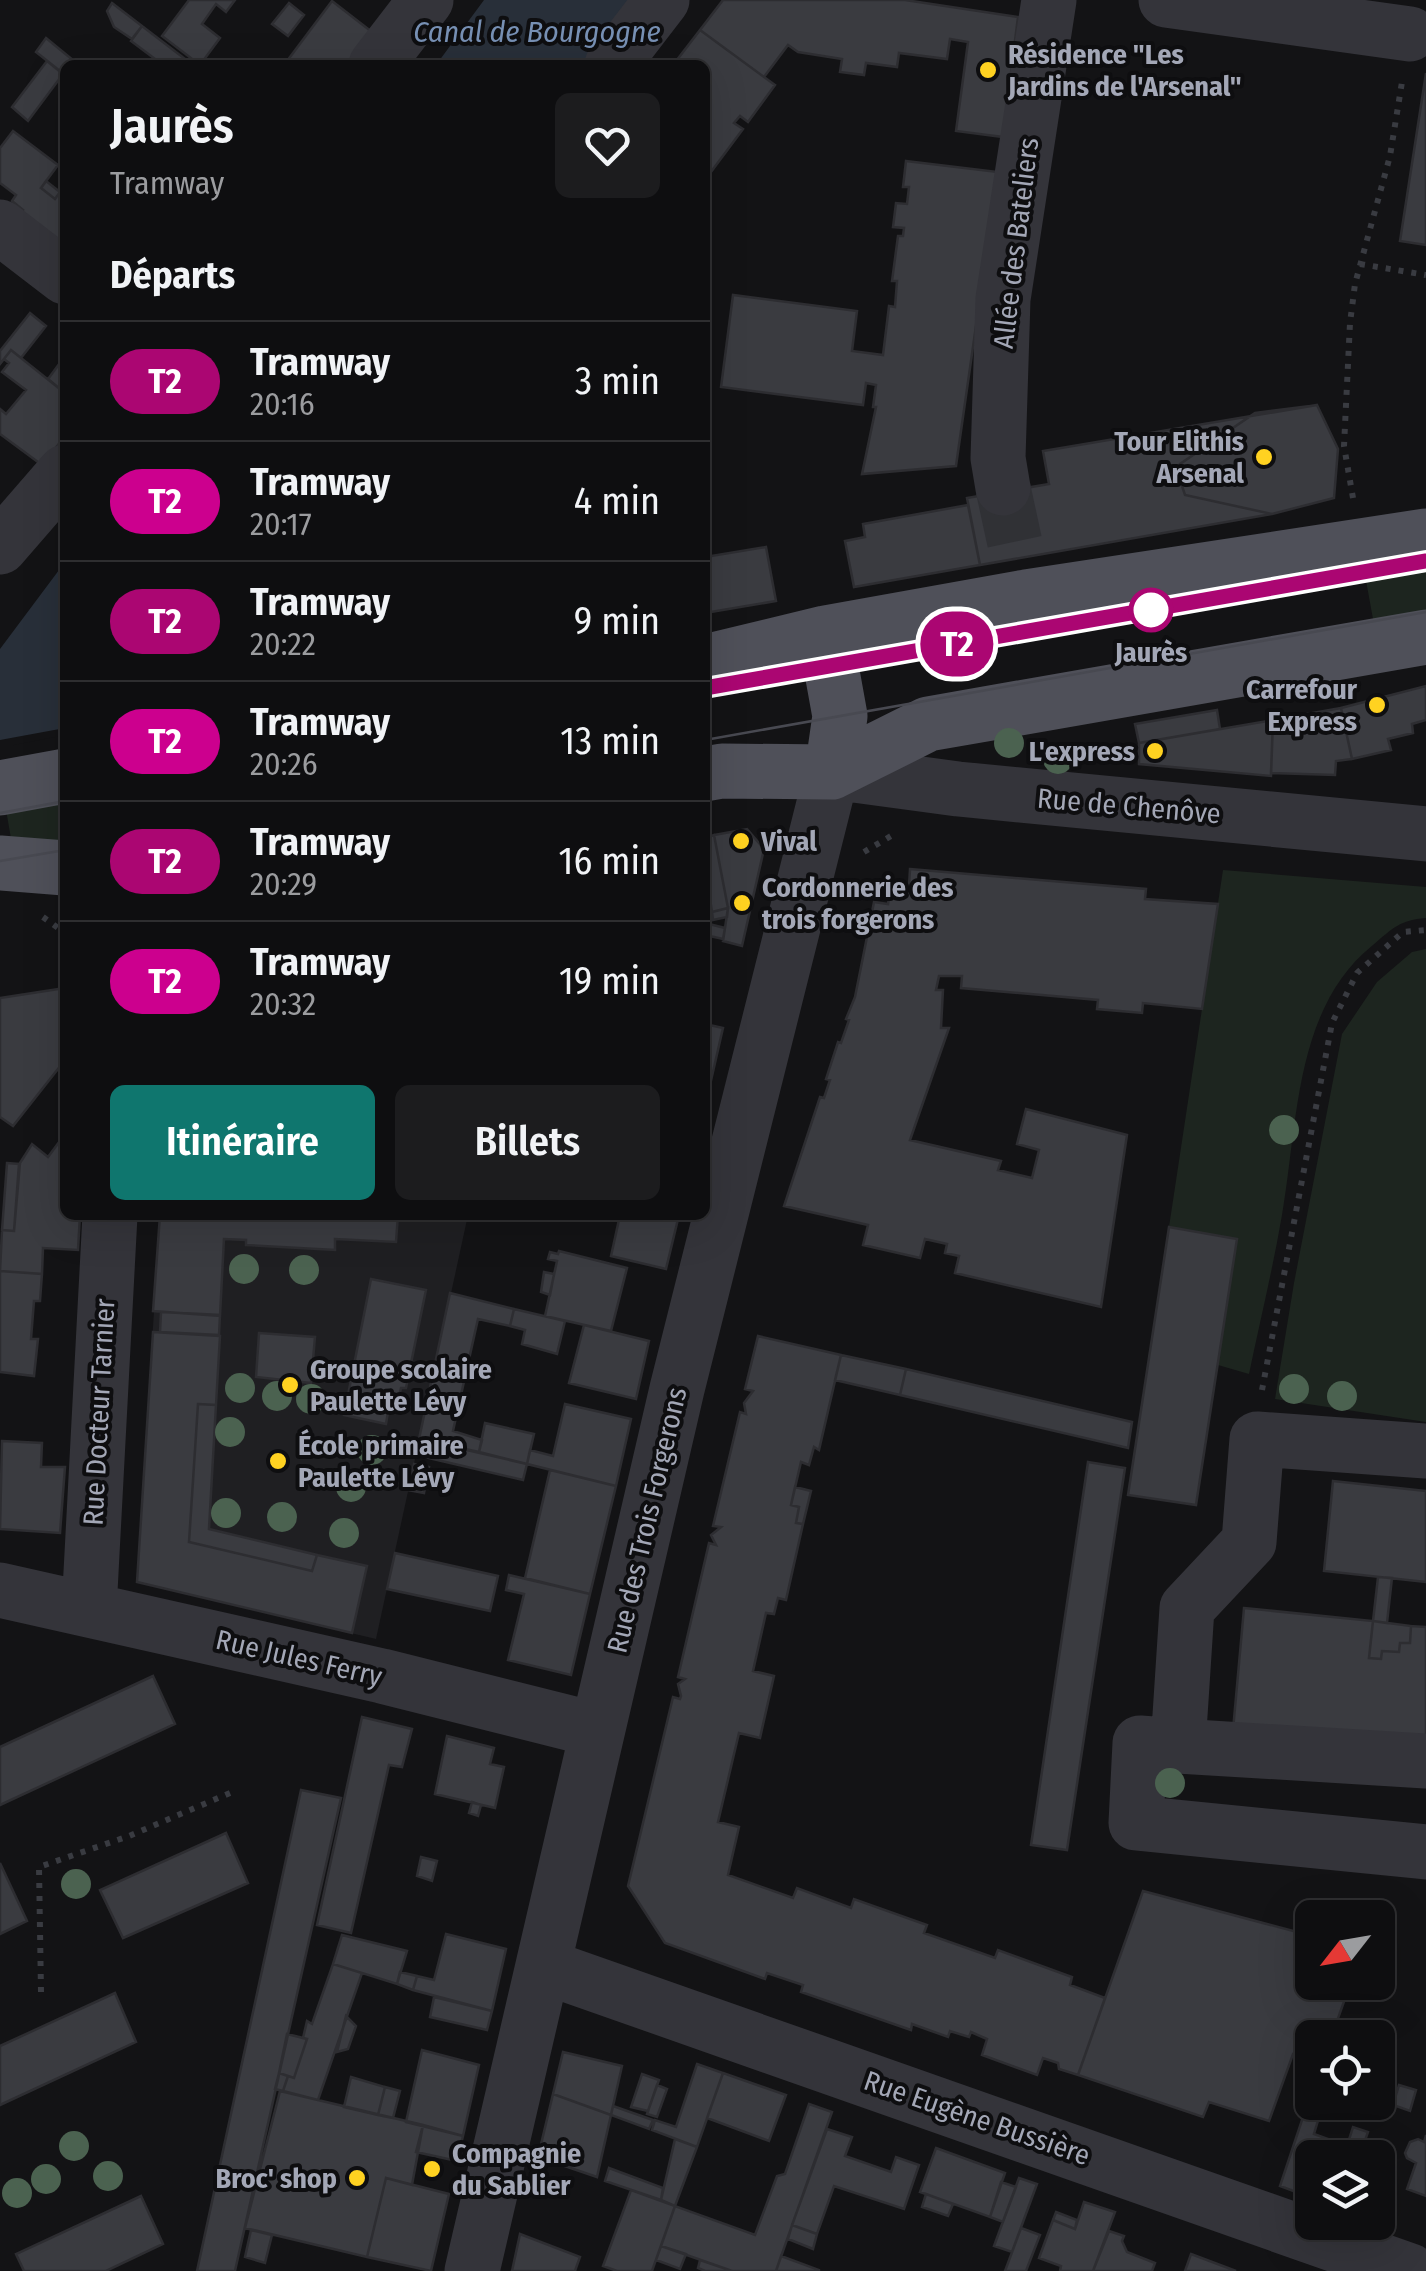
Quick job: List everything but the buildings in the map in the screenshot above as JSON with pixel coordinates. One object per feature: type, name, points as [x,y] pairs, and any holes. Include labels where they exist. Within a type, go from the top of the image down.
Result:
[{"type":"main road","points":[[710,661],[1022,579],[1426,536]]},
{"type":"main road","points":[[825,633],[840,716],[832,772]]},
{"type":"main road","points":[[710,773],[832,772],[928,724],[1426,637]]},
{"type":"main road","points":[[0,864],[60,868]]},
{"type":"street","points":[[616,60],[662,0]]},
{"type":"street","name":"Allée des Bateliers","points":[[1004,488],[998,458],[1004,300],[1049,0]]},
{"type":"street","points":[[1166,0],[1410,34]]},
{"type":"street","points":[[379,60],[408,6]]},
{"type":"street","points":[[0,227],[60,272]]},
{"type":"street","points":[[0,548],[60,478]]},
{"type":"street","name":"Rue de Chenôve","points":[[832,772],[958,789],[1426,834]]},
{"type":"street","name":"Rue des Trois Forgerons","points":[[472,2271],[678,1389],[832,772]]},
{"type":"street","name":"Rue Docteur Tarnier","points":[[89,1610],[110,1220]]},
{"type":"street","points":[[1178,1746],[1187,1608],[1248,1542],[1257,1440],[1426,1451]]},
{"type":"street","name":"Rue Jules Ferry","points":[[0,1590],[382,1676],[597,1730]]},
{"type":"street","points":[[1426,1761],[1140,1743],[1136,1823],[1426,1852]]},
{"type":"street","name":"Rue Eugène Bussière","points":[[543,1966],[1410,2271]]},
{"type":"path","points":[[1355,512],[1344,446],[1350,322],[1360,264],[1390,156],[1410,34]]},
{"type":"path","points":[[1360,264],[1426,275]]},
{"type":"path","points":[[1257,1440],[1262,1388],[1332,1023],[1358,973],[1402,932],[1426,930]]},
{"type":"path","points":[[41,1992],[39,1867],[129,1836],[237,1790]]},
{"type":"shaded area","points":[[1426,553],[1426,621],[1375,630],[1363,564]]},
{"type":"shaded area","points":[[60,795],[60,855],[13,850],[5,804]]},
{"type":"shaded area","points":[[1223,870],[1426,887],[1426,918],[1392,930],[1347,971],[1314,1034],[1297,1106],[1278,1235],[1249,1374],[1218,1365],[1169,1227]]},
{"type":"shaded area","points":[[1426,949],[1426,1422],[1275,1399],[1342,1034],[1377,982],[1412,952]]},
{"type":"shaded area","name":"Groupe scolaire Paulette Lévy","points":[[160,1220],[467,1220],[376,1639],[137,1582]]},
{"type":"water","name":"Canal de Bourgogne","points":[[484,0],[638,0],[593,60],[440,60]]},
{"type":"water","points":[[60,569],[60,731],[11,740],[0,755],[0,649]]},
{"type":"pier","points":[[60,729],[60,736],[14,745],[0,760],[0,740]]},
{"type":"tunnel","points":[[1003,488],[1019,562]]},
{"type":"tram line","points":[[710,687],[1426,561]]},
{"type":"tram line","name":"T2","points":[[710,687],[1426,561]]},
{"type":"tram line","points":[[710,739],[1426,612]]},
{"type":"tram line","points":[[0,813],[60,802]]},
{"type":"tram line","points":[[0,861],[60,851]]},
{"type":"place","name":"Résidence \"Les Jardins de l'Arsenal\"","points":[[988,70]]},
{"type":"place","name":"Tour Elithis Arsenal","points":[[1264,457]]},
{"type":"place","name":"Jaurès","points":[[1151,610]]},
{"type":"place","name":"Carrefour Express","points":[[1377,705]]},
{"type":"place","name":"L'express","points":[[1155,751]]},
{"type":"place","name":"Vival","points":[[741,841]]},
{"type":"place","name":"Cordonnerie des trois forgerons","points":[[742,903]]},
{"type":"place","name":"Groupe scolaire Paulette Lévy","points":[[290,1385]]},
{"type":"place","name":"École primaire Paulette Lévy","points":[[278,1461]]},
{"type":"place","name":"Compagnie du Sablier","points":[[432,2169]]},
{"type":"place","name":"Broc' shop","points":[[357,2178]]}]
